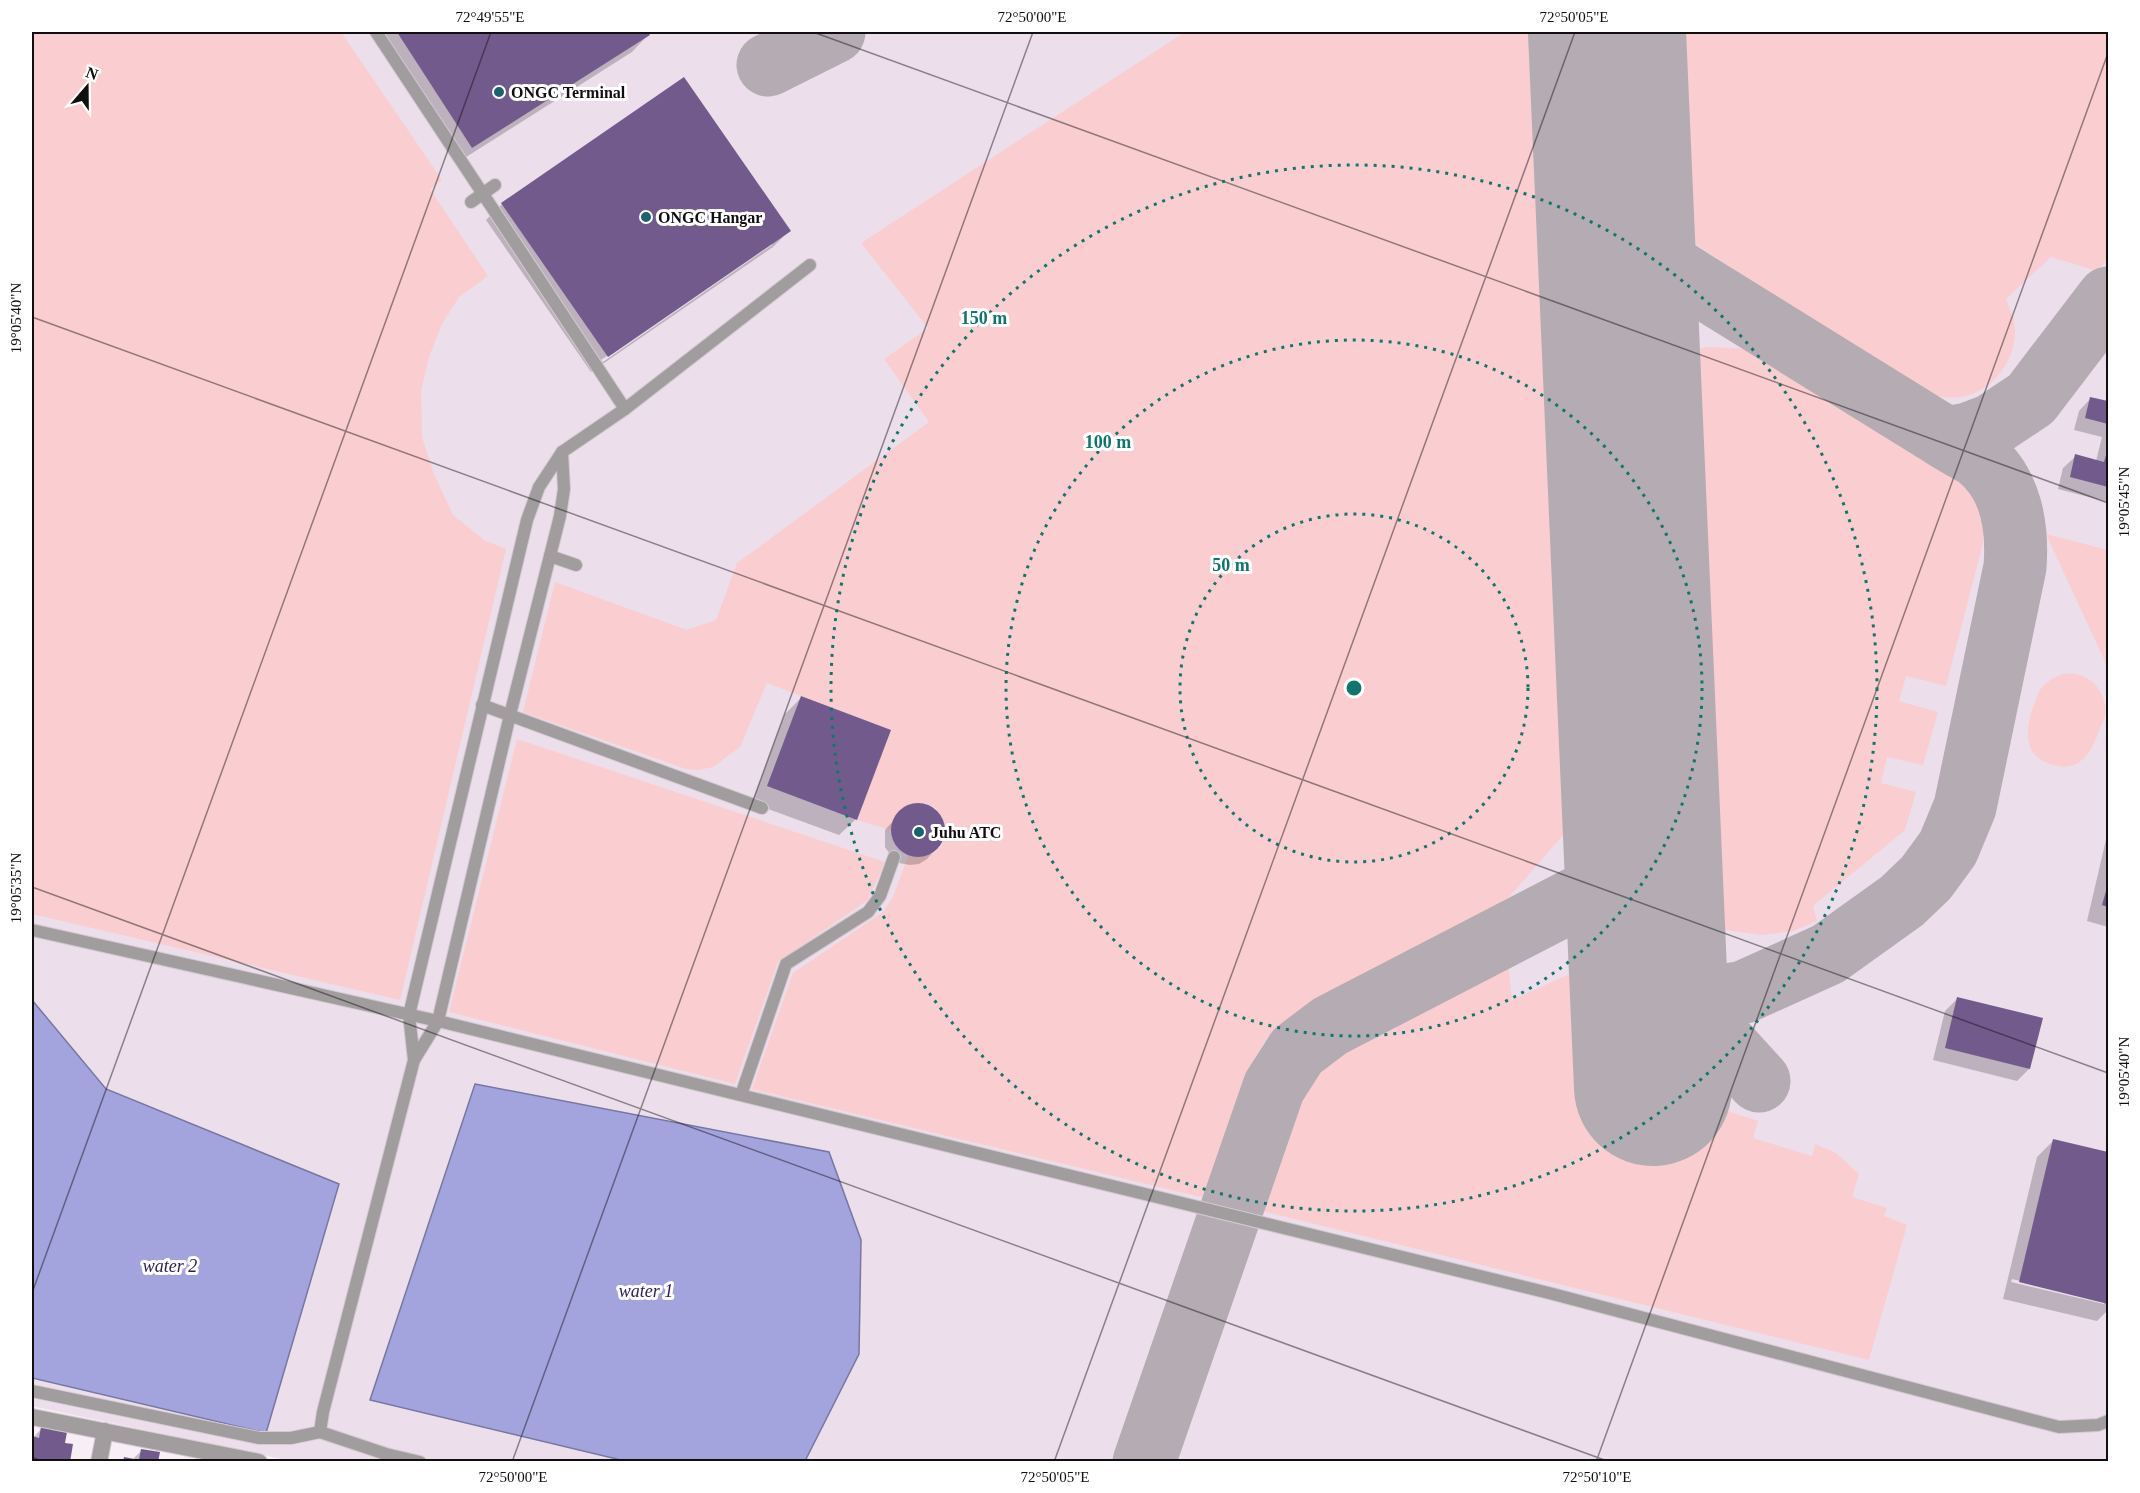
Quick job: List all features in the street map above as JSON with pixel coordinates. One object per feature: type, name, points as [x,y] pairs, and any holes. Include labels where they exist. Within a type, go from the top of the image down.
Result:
[{"type":"street","points":[[32,1417],[105,1431],[194,1455],[259,1461]]},
{"type":"street","points":[[99,1461],[105,1431]]},
{"type":"lane","points":[[376,32],[625,409]]},
{"type":"lane","points":[[471,202],[495,185]]},
{"type":"lane","points":[[414,1060],[409,1015],[527,520],[539,487],[562,453],[625,409],[810,265]]},
{"type":"lane","points":[[320,1432],[323,1412],[414,1060],[438,1021],[510,715],[560,516],[564,489],[562,453]]},
{"type":"lane","points":[[550,556],[576,565]]},
{"type":"lane","points":[[482,705],[762,808]]},
{"type":"lane","points":[[741,1095],[786,964],[868,912],[880,896],[894,857]]},
{"type":"lane","points":[[32,930],[438,1021],[1549,1293],[2059,1427],[2098,1425],[2109,1421]]},
{"type":"lane","points":[[32,1391],[260,1438],[291,1438],[320,1432],[386,1454],[420,1461]]},
{"type":"shaded area","points":[[32,32],[2108,32],[2108,1461],[296,1462],[32,1406]]},
{"type":"shaded area","points":[[32,32],[341,32],[442,180],[430,189],[488,276],[459,297],[442,324],[429,357],[421,391],[422,437],[434,474],[453,515],[484,540],[506,549],[400,1000],[32,914]]},
{"type":"shaded area","points":[[1185,32],[1530,32],[1579,787],[1575,811],[1564,834],[1498,910],[1294,1016],[1267,1038],[1257,1054],[1209,1199],[752,1089],[793,973],[883,912],[893,897],[908,856],[926,856],[937,850],[944,840],[945,829],[942,817],[934,808],[923,803],[901,809],[894,818],[891,830],[857,820],[890,730],[767,683],[740,747],[713,767],[699,770],[686,769],[523,712],[555,582],[687,630],[716,620],[737,563],[929,422],[884,359],[928,328],[861,243]]},
{"type":"shaded area","points":[[1655,32],[2108,32],[2108,260],[2097,271],[2051,257],[2006,299],[2013,318],[2014,344],[1998,376],[1980,391],[1963,397],[1934,396],[1923,393],[1692,242],[1677,217],[1667,190],[1662,161]]},
{"type":"shaded area","points":[[1705,347],[1756,349],[1965,482],[1979,495],[1983,511],[1983,543],[1946,686],[1906,676],[1899,701],[1938,712],[1923,765],[1887,757],[1881,783],[1916,792],[1905,830],[1813,906],[1817,921],[1793,931],[1761,935],[1711,928],[1701,921],[1696,911],[1691,597],[1707,583],[1706,546],[1685,526],[1676,381],[1684,358],[1691,352]]},
{"type":"shaded area","points":[[2046,534],[2108,550],[2108,668]]},
{"type":"shaded area","points":[[2062,674],[2073,674],[2088,679],[2102,694],[2105,707],[2104,720],[2088,754],[2076,764],[2069,766],[2050,764],[2041,760],[2030,748],[2028,740],[2031,715],[2039,692],[2047,682]]},
{"type":"shaded area","points":[[517,739],[885,862],[868,900],[778,962],[735,1084],[449,1012]]},
{"type":"shaded area","points":[[1507,950],[1512,1000],[1592,964],[1599,1110],[1696,1105],[1718,1108],[1758,1121],[1753,1138],[1812,1156],[1815,1144],[1836,1153],[1859,1174],[1852,1197],[1887,1208],[1884,1216],[1907,1225],[1869,1360],[1241,1206],[1294,1072],[1332,1036]]},
{"type":"water","name":"water 2","points":[[32,1000],[106,1089],[339,1184],[266,1433],[32,1378]]},
{"type":"water","name":"water 1","points":[[475,1084],[829,1152],[861,1240],[859,1354],[805,1461],[625,1461],[370,1400]]},
{"type":"building","name":"ONGC Terminal","points":[[397,32],[648,32],[650,35],[472,148]]},
{"type":"building","name":"ONGC Hangar","points":[[684,77],[791,231],[608,357],[501,203]]},
{"type":"building","points":[[2090,397],[2108,401],[2108,424],[2085,418]]},
{"type":"building","points":[[2108,448],[2108,487],[2070,477],[2075,454],[2104,462]]},
{"type":"building","points":[[801,696],[891,730],[857,820],[767,786]]},
{"type":"building","name":"Juhu ATC","points":[[913,803],[923,803],[933,807],[941,815],[945,830],[941,845],[933,853],[923,857],[913,857],[903,853],[895,845],[891,835],[891,825],[895,815],[903,807]]},
{"type":"building","points":[[2108,884],[2108,907],[2102,905]]},
{"type":"building","points":[[1957,997],[2043,1018],[2030,1069],[1945,1048]]},
{"type":"building","points":[[2053,1139],[2108,1152],[2108,1304],[2019,1282]]},
{"type":"building","points":[[41,1427],[67,1432],[65,1443],[73,1444],[70,1462],[33,1462],[32,1436],[39,1438]]},
{"type":"building","points":[[141,1449],[160,1452],[158,1462],[123,1462],[124,1457],[139,1460]]},
{"type":"taxiway","points":[[768,65],[834,32]]},
{"type":"taxiway","points":[[1614,199],[1626,227],[1644,249],[1946,438],[1968,434],[1992,425],[2031,399],[2108,298]]},
{"type":"taxiway","points":[[1620,343],[1650,306],[1688,278]]},
{"type":"taxiway","points":[[1649,1009],[1744,992],[1828,954],[1902,901],[1926,878],[1948,848],[1965,807],[2015,567],[2016,552],[2010,507],[1998,480],[1978,457],[1946,438]]},
{"type":"taxiway","points":[[1144,1462],[1274,1087],[1297,1051],[1330,1026],[1643,864]]},
{"type":"taxiway","points":[[1649,1009],[1696,1023],[1719,1037],[1759,1081]]},
{"type":"runway","points":[[1607,32],[1653,1087]]},
{"type":"place","name":"ONGC Terminal","points":[[499,92]]},
{"type":"place","name":"ONGC Hangar","points":[[646,217]]},
{"type":"place","name":"Juhu ATC","points":[[919,832]]}]
